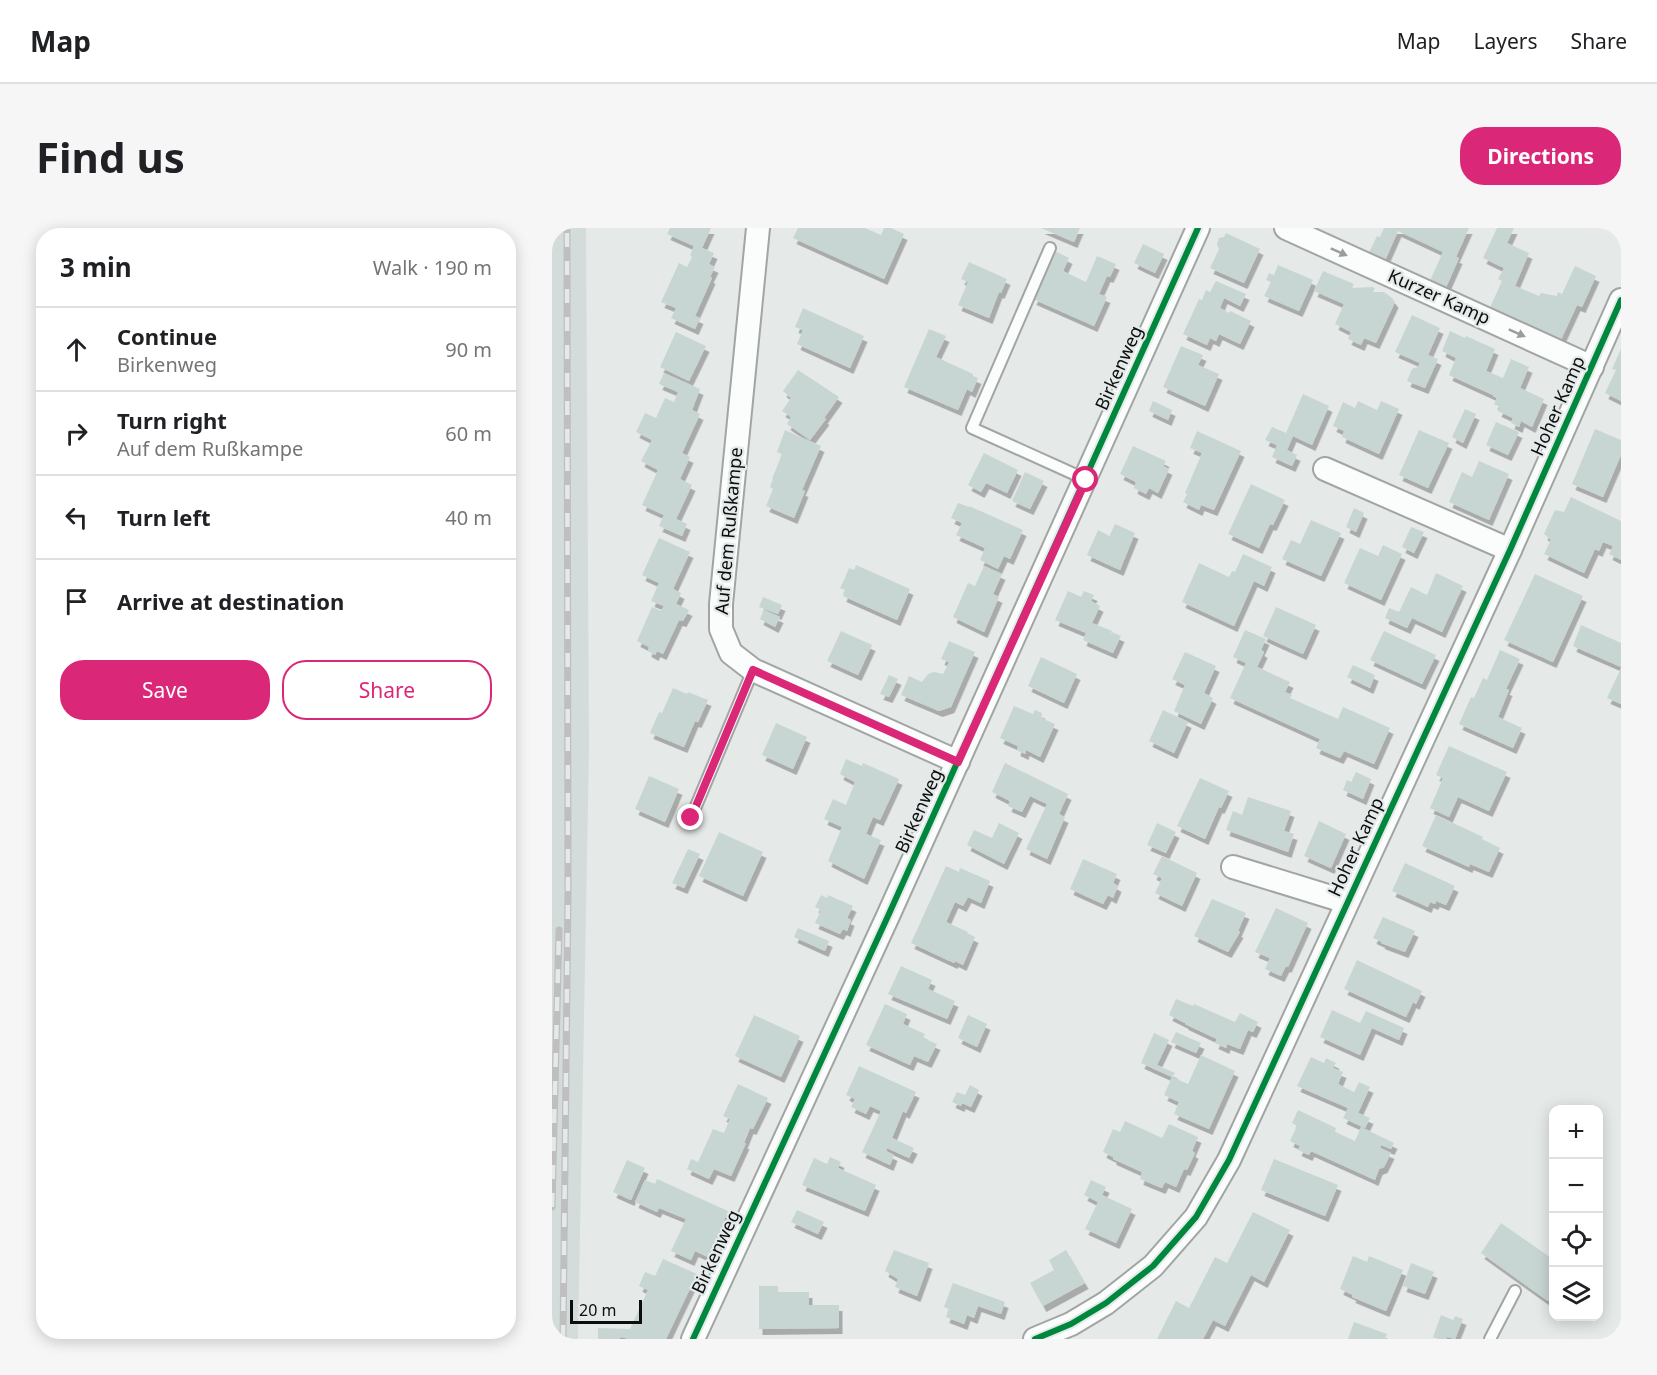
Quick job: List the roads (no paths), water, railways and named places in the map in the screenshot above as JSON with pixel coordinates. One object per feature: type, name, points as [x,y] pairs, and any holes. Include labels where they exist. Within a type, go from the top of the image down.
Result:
[{"type":"street","name":"Auf dem Rußkampe","points":[[758,228],[721,604],[721,629],[731,653],[753,670],[958,762]]},
{"type":"street","name":"Birkenweg","points":[[693,1339],[958,762],[1198,228]]},
{"type":"street","name":"Kurzer Kamp","points":[[1286,228],[1592,367]]},
{"type":"street","name":"Hoher Kamp","points":[[1035,1339],[1071,1324],[1106,1303],[1153,1266],[1196,1217],[1229,1160],[1510,550],[1621,300]]},
{"type":"street","points":[[1325,469],[1510,550]]},
{"type":"street","points":[[1233,867],[1347,902]]},
{"type":"lane","points":[[1050,248],[972,428],[1086,480]]},
{"type":"lane","points":[[691,818],[753,670]]},
{"type":"lane","points":[[1490,1339],[1515,1291]]},
{"type":"railway","points":[[563,1339],[568,893],[567,228]]},
{"type":"railway","points":[[552,1207],[559,930]]}]
